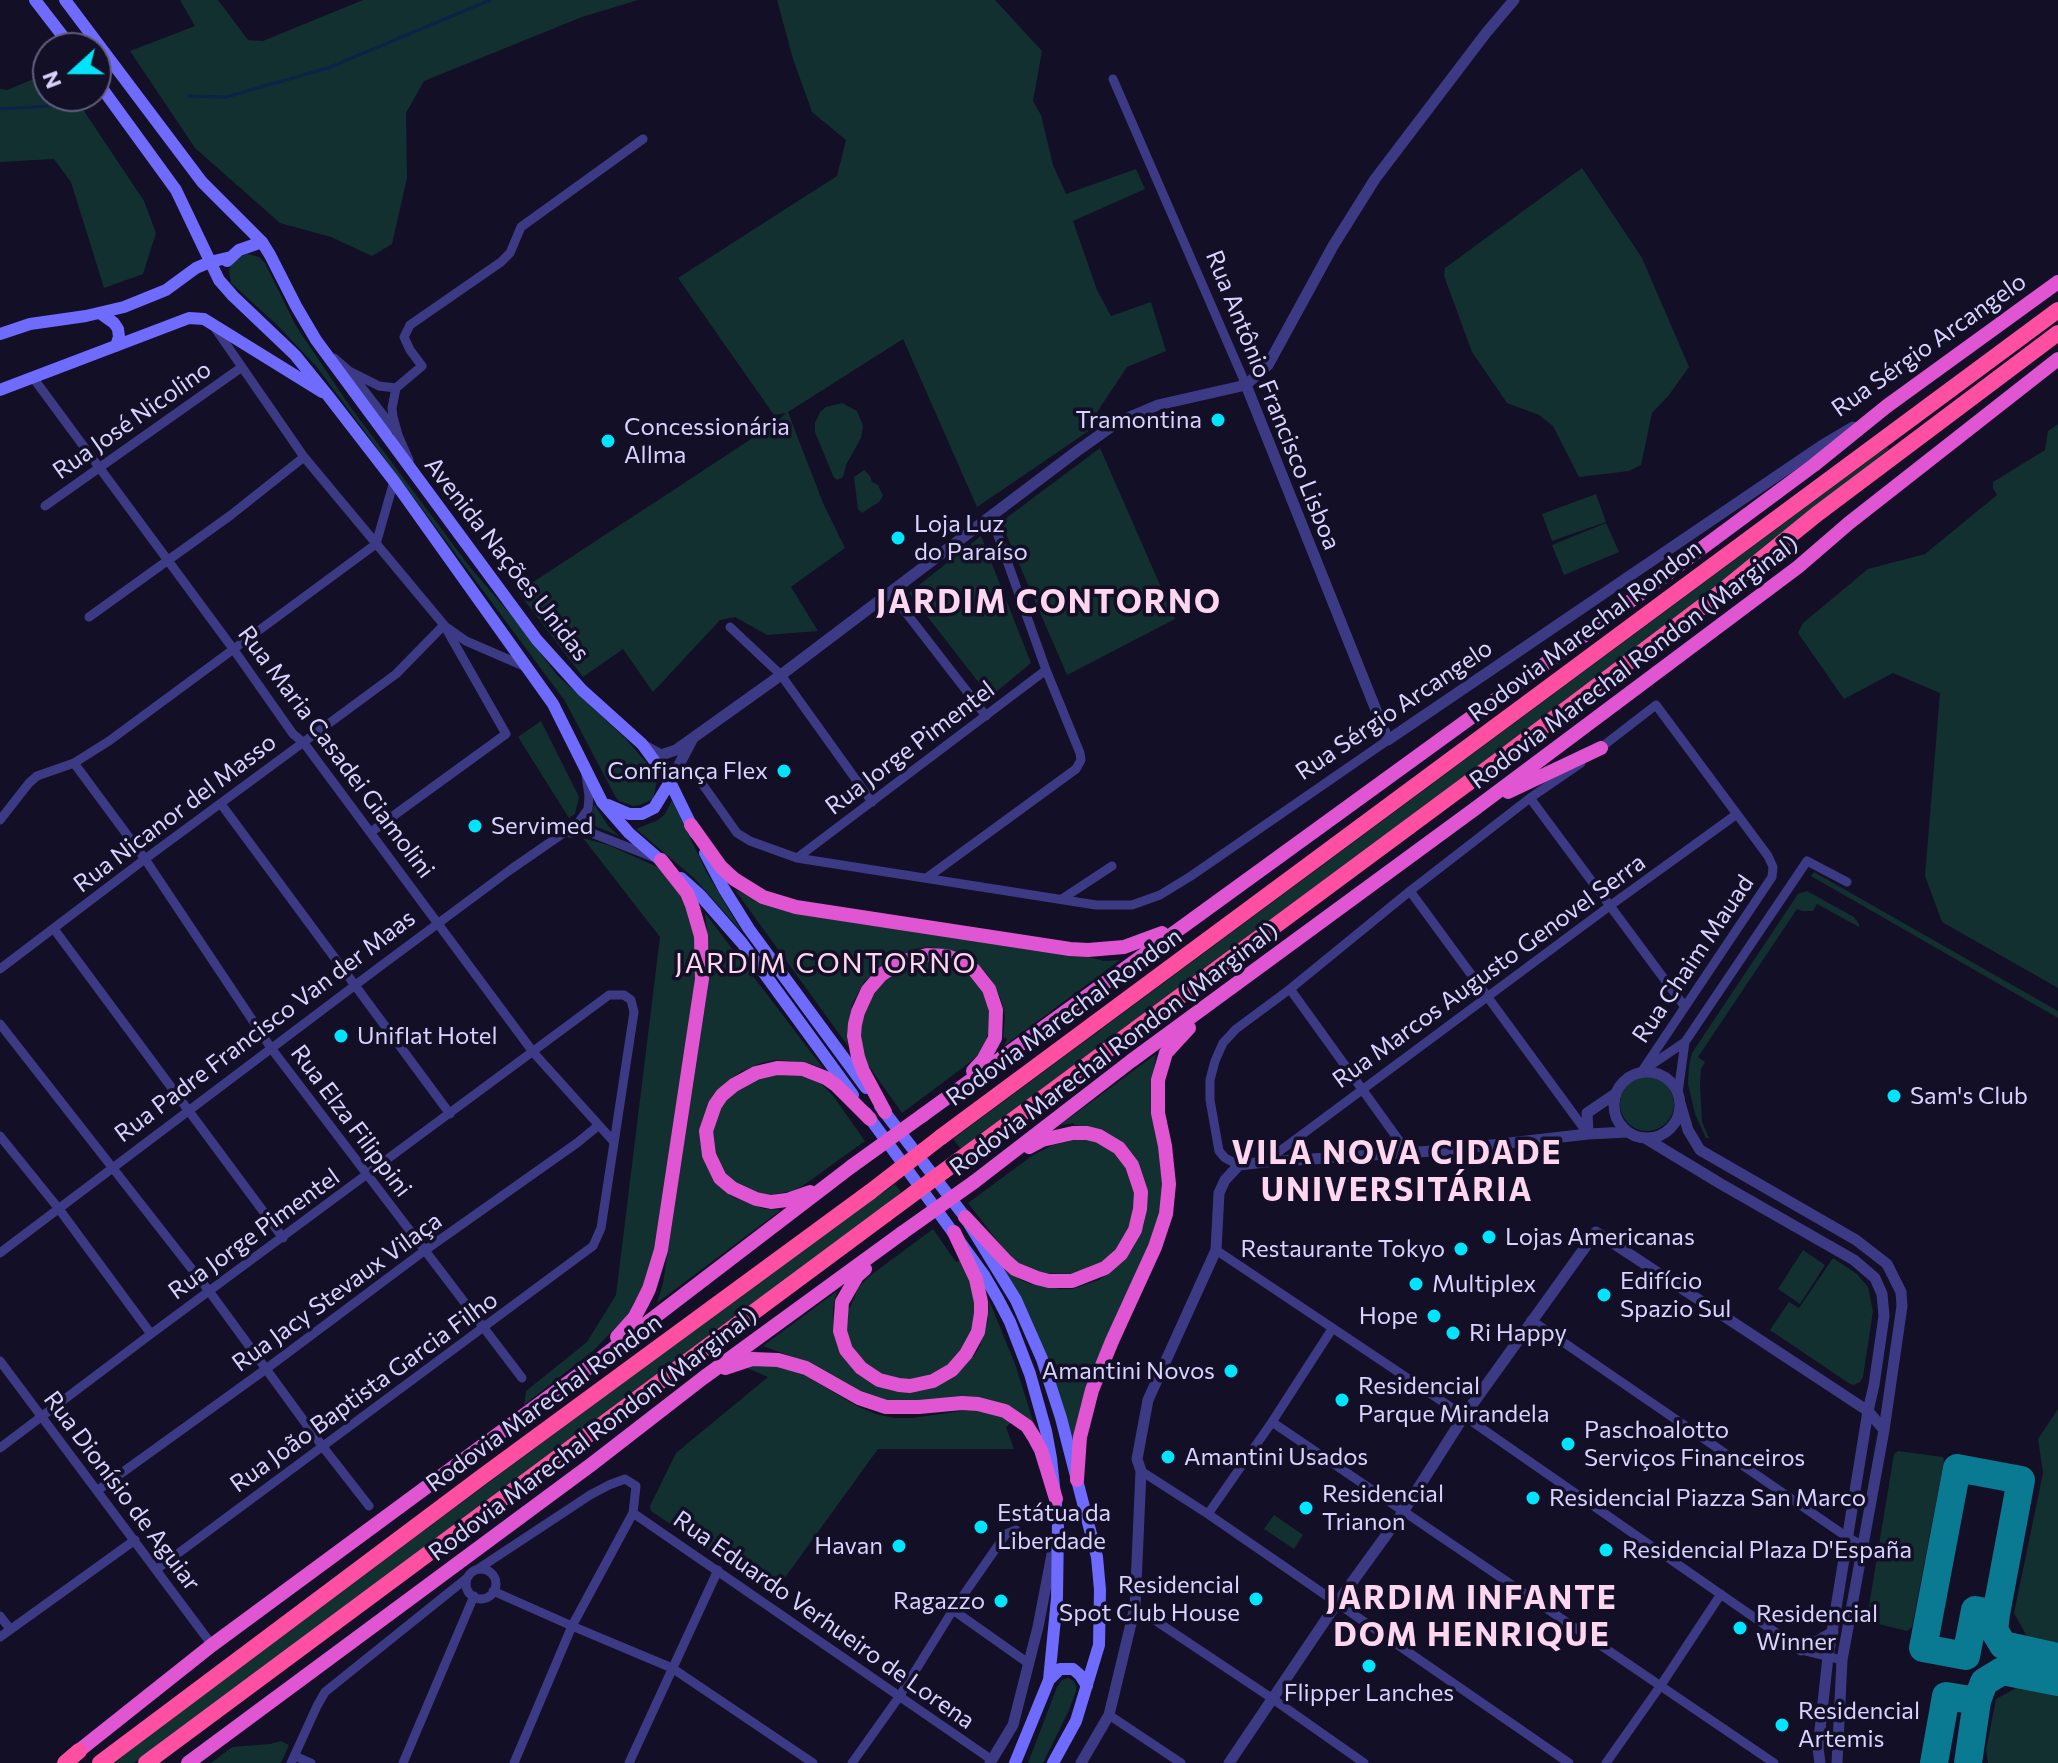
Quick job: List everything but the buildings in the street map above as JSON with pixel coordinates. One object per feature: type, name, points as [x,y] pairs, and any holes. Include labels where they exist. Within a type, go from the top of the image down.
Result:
[{"type":"highway","name":"Rua Sérgio Arcangelo","points":[[1887,406],[2058,282]]},
{"type":"highway","name":"Rodovia Marechal Rondon","points":[[100,1763],[2058,310]]},
{"type":"highway","name":"Rodovia Marechal Rondon","points":[[146,1763],[1479,775],[2058,333]]},
{"type":"highway","name":"Rodovia Marechal Rondon (Marginal)","points":[[188,1763],[1798,567],[1849,523],[2058,359]]},
{"type":"highway","name":"Rodovia Marechal Rondon (Marginal)","points":[[79,1751],[212,1645],[588,1368],[847,1170],[1649,587],[1814,465],[1887,406]]},
{"type":"highway","points":[[1476,808],[1601,748]]},
{"type":"highway","points":[[691,825],[721,867],[734,879],[763,897],[796,907],[1088,950],[1124,947],[1151,938],[1198,914]]},
{"type":"highway","points":[[588,1368],[634,1318],[655,1271],[665,1230],[697,1014],[702,979],[699,926],[687,893],[661,860]]},
{"type":"highway","points":[[885,1112],[858,1057],[854,1036],[858,1012],[868,990],[881,975],[900,962],[917,956],[946,956],[965,964],[982,978],[996,1010],[996,1030],[990,1049],[941,1102]]},
{"type":"highway","points":[[1077,1480],[1080,1437],[1092,1390],[1155,1247],[1166,1214],[1169,1184],[1157,1098],[1161,1064],[1177,1040],[1227,991]]},
{"type":"highway","points":[[847,1170],[803,1195],[787,1200],[771,1202],[743,1195],[720,1178],[709,1155],[706,1131],[715,1105],[734,1085],[756,1073],[794,1068],[826,1078],[870,1119]]},
{"type":"highway","points":[[965,1217],[1015,1269],[1049,1281],[1072,1281],[1097,1273],[1115,1260],[1131,1239],[1140,1209],[1139,1182],[1126,1157],[1110,1141],[1087,1133],[1056,1136],[1042,1140],[994,1167]]},
{"type":"highway","points":[[900,1235],[851,1285],[842,1302],[840,1331],[846,1350],[869,1375],[890,1384],[910,1386],[933,1381],[952,1370],[966,1354],[978,1332],[981,1313],[979,1291],[954,1232]]},
{"type":"highway","points":[[703,1378],[741,1362],[778,1360],[806,1368],[859,1398],[886,1407],[962,1403],[992,1406],[1027,1426],[1041,1450],[1056,1499]]},
{"type":"highway","points":[[64,1763],[79,1751]]},
{"type":"main road","points":[[35,0],[60,32]]},
{"type":"main road","name":"Avenida Nações Unidas","points":[[65,0],[202,182],[262,242],[316,340],[552,657],[582,690],[642,744],[670,782],[724,889],[749,929],[965,1217],[1007,1284],[1042,1359],[1061,1418],[1097,1557],[1099,1645],[1076,1721],[1053,1763]]},
{"type":"main road","name":"Avenida Nações Unidas","points":[[112,102],[176,190],[219,280],[295,355],[329,397],[394,481],[529,668],[561,718],[602,802],[629,833],[700,895],[742,943],[954,1232],[984,1275],[1010,1322],[1041,1410],[1051,1458],[1058,1524],[1059,1574],[1049,1680],[1015,1763]]},
{"type":"main road","points":[[219,280],[222,267],[231,257],[239,250],[262,242]]},
{"type":"main road","points":[[166,290],[183,275],[200,244]]},
{"type":"main road","points":[[0,334],[30,324],[124,307],[166,290],[196,268],[231,257]]},
{"type":"main road","points":[[100,313],[118,329],[116,346]]},
{"type":"main road","points":[[0,390],[189,318],[204,319],[329,397]]},
{"type":"main road","points":[[602,802],[620,812],[642,814],[654,808],[670,782]]},
{"type":"main road","points":[[1049,1680],[1060,1669],[1073,1669],[1087,1686]]},
{"type":"street","points":[[642,744],[661,755],[676,750],[1118,422],[1158,405],[1246,385],[1268,365],[1333,246],[1375,179],[1514,0]]},
{"type":"street","name":"Rua Antônio Francisco Lisboa","points":[[1113,79],[1246,385],[1388,740]]},
{"type":"street","points":[[419,481],[398,435],[392,408],[396,388],[422,366],[404,337],[410,325],[501,262],[510,253],[521,227],[643,139]]},
{"type":"street","points":[[213,325],[304,457],[444,625],[506,734],[371,832]]},
{"type":"street","points":[[316,340],[349,371],[398,435]]},
{"type":"street","points":[[1268,365],[1282,367]]},
{"type":"street","name":"Rua José Nicolino","points":[[45,506],[242,367]]},
{"type":"street","points":[[349,371],[379,386],[396,388]]},
{"type":"street","name":"Rua Maria Casadei Giamolini","points":[[34,379],[293,734],[304,743],[533,1052],[614,1142]]},
{"type":"street","name":"Rua Sérgio Arcangelo","points":[[703,785],[737,833],[797,858],[1096,905],[1132,905],[1160,895],[1191,876],[1821,446],[1887,406]]},
{"type":"street","points":[[89,617],[231,515],[304,457]]},
{"type":"street","points":[[0,820],[37,776],[74,763],[109,741],[376,544],[394,481]]},
{"type":"street","points":[[928,877],[1074,770],[1081,760],[991,516]]},
{"type":"street","points":[[890,592],[986,716]]},
{"type":"street","points":[[444,625],[466,641],[529,668]]},
{"type":"street","name":"Rua Nicanor del Masso","points":[[0,969],[396,674],[444,625]]},
{"type":"street","points":[[730,627],[781,675],[872,802]]},
{"type":"street","name":"Rua Jorge Pimentel","points":[[797,858],[1046,670]]},
{"type":"street","points":[[1628,1132],[1239,1165],[1219,1151],[1210,1100],[1210,1080],[1223,1043],[1236,1029],[1530,798],[1656,705],[1737,814]]},
{"type":"street","points":[[670,782],[692,739]]},
{"type":"street","name":"Rua Elza Filippini","points":[[74,763],[145,859],[271,1048],[522,1378]]},
{"type":"street","name":"Rua Padre Francisco Van der Maas","points":[[0,1253],[355,985],[583,819],[589,796],[585,768]]},
{"type":"street","points":[[1530,798],[1685,1007]]},
{"type":"street","points":[[221,804],[450,1114]]},
{"type":"street","name":"Rua Chaim Mauad","points":[[1642,1071],[1772,877],[1773,867],[1737,814]]},
{"type":"street","name":"Rua Marcos Augusto Genovel Serra","points":[[1265,1162],[1737,814]]},
{"type":"street","points":[[559,837],[584,830],[661,860]]},
{"type":"street","points":[[1642,1071],[1685,1042],[1807,861],[1847,882]]},
{"type":"street","points":[[1062,899],[1112,866]]},
{"type":"street","points":[[1410,891],[1588,1134]]},
{"type":"street","points":[[54,929],[283,1238]]},
{"type":"street","points":[[1290,989],[1408,1153]]},
{"type":"street","name":"Rua Jorge Pimentel","points":[[0,1448],[609,995],[624,995],[631,1000],[634,1012],[614,1142]]},
{"type":"street","points":[[0,1024],[209,1291],[369,1506]]},
{"type":"street","points":[[1645,1138],[1666,1132],[1679,1114],[1685,1042]]},
{"type":"street","points":[[1588,1134],[1587,1113],[1615,1094],[1625,1079],[1642,1071],[1663,1075],[1672,1083],[1688,1130],[1700,1150],[1856,1240],[1887,1264],[1901,1292],[1902,1306],[1884,1430],[1842,1660],[1837,1757]]},
{"type":"street","points":[[1615,1094],[1615,1115],[1628,1132],[1645,1138],[1854,1260],[1875,1278],[1882,1294],[1884,1316],[1874,1385],[1828,1657],[1818,1748],[1820,1763]]},
{"type":"street","name":"Rua Jacy Stevaux Vilaça","points":[[98,1490],[599,1125]]},
{"type":"street","points":[[0,1136],[59,1209],[151,1334]]},
{"type":"street","name":"Rua João Baptista Garcia Filho","points":[[157,1569],[593,1246],[601,1228],[614,1142]]},
{"type":"street","points":[[1081,1763],[1109,1715],[1135,1607],[1141,1471],[1137,1459],[1148,1400],[1216,1250],[1219,1193],[1225,1180],[1239,1165]]},
{"type":"street","points":[[1229,1763],[1403,1512],[1464,1416],[1596,1232],[1848,1397],[1868,1411],[1884,1430]]},
{"type":"street","points":[[1216,1250],[1464,1416],[1801,1650],[1842,1660]]},
{"type":"street","points":[[1531,1320],[1863,1546]]},
{"type":"street","points":[[1208,1514],[1332,1329]]},
{"type":"street","name":"Rua Dionísio de Aguiar","points":[[0,1361],[212,1645]]},
{"type":"street","points":[[1848,1397],[1874,1385]]},
{"type":"street","points":[[1272,1422],[1774,1763]]},
{"type":"street","points":[[1141,1471],[1569,1763]]},
{"type":"street","points":[[311,1763],[293,1760],[325,1692],[478,1569],[590,1495],[625,1479],[636,1486],[633,1513],[572,1626],[514,1763]]},
{"type":"street","name":"Rua Eduardo Verhueiro de Lorena","points":[[633,1513],[991,1761]]},
{"type":"street","name":"Avenida Nações Unidas","points":[[991,1761],[1013,1725],[1038,1627],[1058,1524]]},
{"type":"street","points":[[852,1763],[899,1697],[953,1610],[1011,1532]]},
{"type":"street","points":[[0,1637],[135,1540]]},
{"type":"street","points":[[492,1574],[497,1558]]},
{"type":"street","points":[[447,1596],[485,1598],[496,1583],[492,1574],[478,1569]]},
{"type":"street","points":[[629,1763],[718,1570]]},
{"type":"street","points":[[467,1578],[467,1587],[472,1595]]},
{"type":"street","points":[[493,1591],[672,1668],[813,1763]]},
{"type":"street","points":[[1606,1763],[1721,1594]]},
{"type":"street","points":[[403,1763],[472,1595]]},
{"type":"street","points":[[1135,1607],[1364,1763]]},
{"type":"street","points":[[953,1610],[1028,1663]]},
{"type":"street","points":[[0,1616],[10,1629]]},
{"type":"street","points":[[1801,1650],[1833,1632]]},
{"type":"street","points":[[1109,1715],[1181,1763]]},
{"type":"street","points":[[1818,1748],[1827,1747],[1837,1757]]},
{"type":"green space","points":[[180,0],[218,0],[248,40],[263,41],[363,0],[638,0],[582,17],[424,81],[406,113],[407,178],[392,244],[372,256],[331,237],[280,223],[195,148],[130,51],[195,26]]},
{"type":"green space","points":[[777,0],[995,0],[1042,51],[1033,101],[1041,115],[1053,165],[1066,194],[1136,169],[1145,189],[1073,221],[1097,290],[1111,316],[1151,302],[1166,351],[1127,367],[1093,418],[1096,426],[977,507],[903,339],[788,412],[823,503],[845,548],[791,587],[818,631],[767,635],[735,617],[720,620],[653,692],[623,649],[583,677],[518,592],[774,424],[786,413],[774,415],[678,278],[837,176],[846,140],[812,112]]},
{"type":"green space","points":[[32,80],[32,112],[85,112],[144,201],[156,233],[143,274],[104,288],[71,182],[54,159],[0,162],[0,89],[7,90]]},
{"type":"green space","points":[[1582,168],[1642,258],[1689,367],[1652,413],[1641,465],[1629,471],[1579,477],[1553,426],[1539,415],[1507,403],[1472,352],[1444,276],[1445,268]]},
{"type":"green space","points":[[248,254],[259,257],[265,263],[296,326],[349,405],[469,566],[557,675],[625,738],[651,768],[657,781],[653,799],[633,806],[619,801],[565,701],[316,366],[231,283],[231,264]]},
{"type":"green space","points":[[842,403],[857,411],[863,426],[861,438],[843,477],[837,480],[815,432],[815,423],[826,407]]},
{"type":"green space","points":[[2058,424],[2058,988],[1942,922],[1925,876],[1940,693],[1893,673],[1844,699],[1798,633],[1803,623],[1868,569],[1925,554],[1997,495],[1993,482],[2045,450],[2048,431]]},
{"type":"green space","points":[[1887,447],[1889,449],[1725,581],[961,1149],[953,1139]]},
{"type":"green space","points":[[1100,448],[1175,619],[1067,675],[1001,522]]},
{"type":"green space","points":[[864,470],[878,485],[883,496],[862,513],[858,509],[854,477]]},
{"type":"green space","points":[[1596,494],[1606,522],[1552,541],[1542,514]]},
{"type":"green space","points":[[1606,523],[1619,552],[1564,575],[1552,545]]},
{"type":"green space","points":[[981,536],[1031,663],[990,697],[909,593]]},
{"type":"green space","points":[[541,721],[579,797],[575,814],[569,818],[518,737]]},
{"type":"green space","points":[[672,800],[707,873],[742,932],[694,878],[636,829],[658,820]]},
{"type":"green space","points":[[594,804],[609,827],[619,836],[585,822]]},
{"type":"green space","points":[[583,838],[608,845],[660,868],[682,896],[694,929],[697,967],[659,1232],[646,1282],[626,1317],[594,1350],[524,1405],[526,1391],[587,1342],[616,1295],[660,937]]},
{"type":"green space","points":[[1814,872],[2058,1011],[2058,1018],[1811,876]]},
{"type":"green space","points":[[735,890],[795,913],[1077,954],[1104,961],[1120,960],[1004,1046],[1007,1039],[1003,1037],[1003,1006],[987,974],[977,964],[957,953],[930,947],[915,949],[887,962],[864,982],[852,1005],[848,1046]]},
{"type":"green space","points":[[1807,891],[1854,917],[1859,927],[1817,904],[1813,911],[1797,909],[1698,1057],[1705,1062],[1700,1084],[1702,1122],[1709,1138],[1706,1138],[1695,1114],[1688,1084],[1692,1053],[1798,894]]},
{"type":"green space","points":[[705,913],[823,1068],[791,1061],[761,1063],[740,1072],[713,1098],[703,1119],[701,1144],[712,1176],[731,1196],[764,1209],[781,1210],[657,1303],[663,1283],[708,987],[709,950]]},
{"type":"green space","points":[[930,960],[951,963],[971,974],[978,982],[989,1004],[989,1030],[979,1054],[902,1113],[868,1065],[860,1045],[862,1022],[871,998],[886,978],[905,966]]},
{"type":"green space","points":[[1156,1054],[1152,1086],[1163,1183],[1160,1213],[1075,1451],[1051,1368],[1023,1302],[1000,1262],[1021,1280],[1031,1284],[1072,1289],[1099,1280],[1132,1250],[1144,1225],[1146,1210],[1137,1161],[1123,1143],[1103,1130],[1074,1123],[1060,1125]]},
{"type":"green space","points":[[776,1074],[804,1076],[820,1082],[865,1141],[804,1185],[793,1191],[768,1195],[752,1192],[729,1179],[715,1158],[712,1132],[719,1111],[743,1085]]},
{"type":"green space","points":[[1647,1077],[1666,1085],[1674,1104],[1666,1123],[1647,1131],[1628,1123],[1620,1104],[1628,1085]]},
{"type":"green space","points":[[1075,1138],[1093,1140],[1112,1149],[1133,1177],[1135,1205],[1128,1231],[1117,1250],[1099,1264],[1076,1274],[1040,1273],[1016,1262],[968,1203],[1033,1155]]},
{"type":"green space","points":[[895,1184],[901,1192],[888,1204],[134,1763],[111,1763],[880,1192]]},
{"type":"green space","points":[[933,1229],[956,1262],[961,1260],[975,1294],[973,1331],[953,1362],[933,1375],[911,1380],[887,1378],[857,1358],[845,1333],[846,1309],[850,1308],[858,1288],[867,1278]]},
{"type":"green space","points":[[1803,1250],[1825,1265],[1800,1304],[1778,1289]]},
{"type":"green space","points":[[1833,1258],[1857,1274],[1868,1287],[1873,1311],[1863,1377],[1854,1385],[1770,1330],[1789,1302],[1799,1308]]},
{"type":"green space","points":[[837,1291],[833,1308],[834,1332],[842,1355],[858,1375],[881,1387],[957,1373],[980,1346],[988,1320],[989,1300],[1015,1364],[1034,1424],[991,1400],[970,1398],[893,1402],[869,1396],[795,1358],[763,1346]]},
{"type":"green space","points":[[768,1363],[803,1374],[876,1414],[912,1418],[976,1409],[1002,1416],[1012,1422],[1006,1427],[1014,1449],[878,1449],[776,1590],[768,1590],[651,1511],[650,1506],[676,1453],[768,1377],[742,1366]]},
{"type":"green space","points":[[2058,1409],[2058,1646],[2029,1640],[2014,1613],[2043,1473],[2038,1439]]},
{"type":"green space","points":[[1898,1451],[1943,1457],[1944,1461],[1912,1627],[1907,1631],[1871,1622],[1867,1618],[1894,1454]]},
{"type":"green space","points":[[1274,1515],[1303,1535],[1294,1549],[1264,1529]]},
{"type":"green space","points":[[1068,1678],[1076,1686],[1069,1710],[1043,1763],[1028,1763],[1057,1687]]},
{"type":"green space","points":[[2018,1687],[2058,1695],[2058,1763],[1988,1763],[1986,1750],[1996,1699]]},
{"type":"green space","points":[[281,1741],[289,1745],[281,1763],[211,1763],[232,1747]]},
{"type":"waterway","points":[[189,96],[226,97],[328,68],[490,0]]},
{"type":"waterway","points":[[0,109],[32,107]]},
{"type":"taxiway","points":[[1957,1468],[2021,1480],[1996,1614],[1975,1610],[1966,1656],[1923,1648],[1957,1468]]},
{"type":"taxiway","points":[[1996,1614],[1994,1630],[2003,1645],[2058,1657]]},
{"type":"taxiway","points":[[1977,1701],[1984,1682],[2002,1671],[2058,1682]]},
{"type":"taxiway","points":[[1934,1763],[1946,1696],[1977,1701],[1968,1763]]},
{"type":"place","name":"Tramontina","points":[[1218,420]]},
{"type":"place","name":"Concessionária Allma","points":[[608,441]]},
{"type":"place","name":"Loja Luz do Paraíso","points":[[898,538]]},
{"type":"place","name":"Confiança Flex","points":[[784,771]]},
{"type":"place","name":"Servimed","points":[[475,826]]},
{"type":"place","name":"Uniflat Hotel","points":[[341,1036]]},
{"type":"place","name":"Sam's Club","points":[[1894,1096]]},
{"type":"place","name":"Lojas Americanas","points":[[1489,1237]]},
{"type":"place","name":"Restaurante Tokyo","points":[[1461,1249]]},
{"type":"place","name":"Multiplex","points":[[1416,1284]]},
{"type":"place","name":"Edifício Spazio Sul","points":[[1604,1295]]},
{"type":"place","name":"Hope","points":[[1434,1316]]},
{"type":"place","name":"Ri Happy","points":[[1453,1333]]},
{"type":"place","name":"Amantini Novos","points":[[1231,1371]]},
{"type":"place","name":"Residencial Parque Mirandela","points":[[1342,1400]]},
{"type":"place","name":"Paschoalotto Serviços Financeiros","points":[[1568,1444]]},
{"type":"place","name":"Amantini Usados","points":[[1168,1457]]},
{"type":"place","name":"Residencial Piazza San Marco","points":[[1533,1498]]},
{"type":"place","name":"Residencial Trianon","points":[[1306,1508]]},
{"type":"place","name":"Estátua da Liberdade","points":[[981,1527]]},
{"type":"place","name":"Havan","points":[[899,1546]]},
{"type":"place","name":"Residencial Plaza D'España","points":[[1606,1550]]},
{"type":"place","name":"Residencial Spot Club House","points":[[1256,1599]]},
{"type":"place","name":"Ragazzo","points":[[1001,1601]]},
{"type":"place","name":"Residencial Winner","points":[[1740,1628]]},
{"type":"place","name":"Flipper Lanches","points":[[1369,1666]]},
{"type":"place","name":"Residencial Artemis","points":[[1782,1725]]},
{"type":"district","name":"JARDIM CONTORNO","points":[[1049,602]]},
{"type":"district","name":"JARDIM CONTORNO","points":[[826,964]]},
{"type":"district","name":"VILA NOVA CIDADE UNIVERSITÁRIA","points":[[1397,1172]]},
{"type":"district","name":"JARDIM INFANTE DOM HENRIQUE","points":[[1472,1616]]}]
